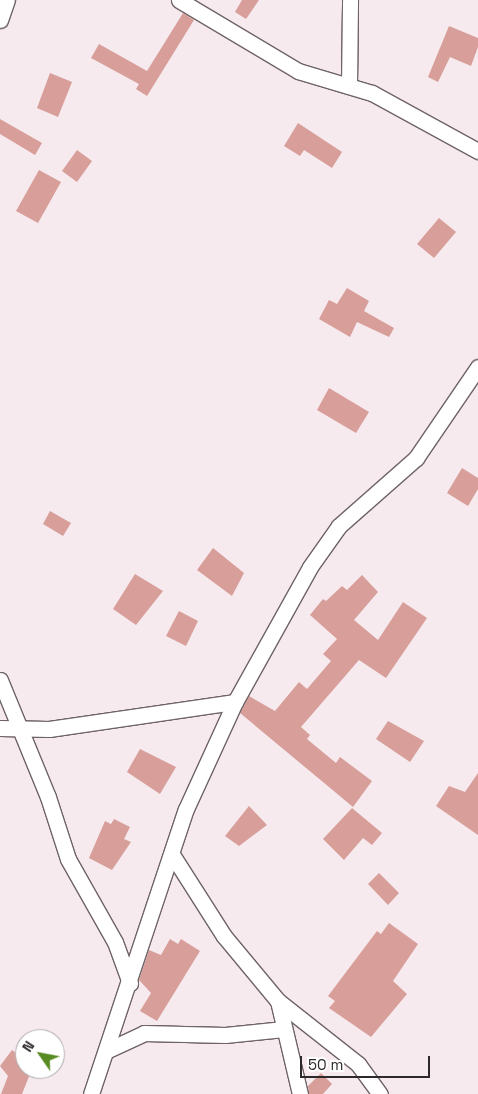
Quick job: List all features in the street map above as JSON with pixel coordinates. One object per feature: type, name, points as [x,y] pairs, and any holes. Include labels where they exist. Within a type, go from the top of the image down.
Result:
[{"type":"street","points":[[0,20],[7,0]]},
{"type":"street","points":[[180,0],[298,71],[372,93],[478,151]]},
{"type":"street","points":[[349,86],[350,0]]},
{"type":"street","points":[[91,1094],[108,1050],[203,763],[235,702],[310,567],[339,526],[416,458],[478,367]]},
{"type":"street","points":[[0,680],[68,859],[115,942],[130,983]]},
{"type":"street","points":[[0,728],[19,730],[235,702]]},
{"type":"street","points":[[173,856],[224,936],[278,1000],[358,1064],[380,1094]]},
{"type":"street","points":[[278,1000],[300,1094]]},
{"type":"street","points":[[108,1050],[144,1033],[225,1035],[284,1029]]},
{"type":"building","points":[[242,0],[259,0],[246,19],[235,12]]},
{"type":"building","points":[[183,13],[194,20],[147,96],[136,89],[139,84],[91,58],[99,44],[147,71]]},
{"type":"building","points":[[449,26],[478,38],[478,47],[471,66],[450,57],[438,82],[428,77]]},
{"type":"building","points":[[50,73],[72,82],[58,117],[37,108]]},
{"type":"building","points":[[0,119],[42,143],[35,155],[0,134]]},
{"type":"building","points":[[298,123],[342,152],[332,168],[304,150],[300,156],[284,146]]},
{"type":"building","points":[[77,150],[92,161],[77,182],[62,171]]},
{"type":"building","points":[[39,170],[61,182],[38,223],[16,211]]},
{"type":"building","points":[[439,218],[456,232],[434,258],[417,244]]},
{"type":"building","points":[[347,288],[369,301],[364,311],[394,328],[389,337],[357,322],[350,337],[319,319],[329,300],[337,304]]},
{"type":"building","points":[[329,388],[369,412],[356,433],[317,410]]},
{"type":"building","points":[[462,468],[478,478],[478,489],[468,506],[447,493]]},
{"type":"building","points":[[50,511],[71,523],[63,536],[43,524]]},
{"type":"building","points":[[213,548],[244,573],[232,596],[197,570]]},
{"type":"building","points":[[135,574],[163,591],[136,625],[113,609]]},
{"type":"building","points":[[362,575],[378,592],[354,620],[378,640],[403,602],[427,618],[386,678],[359,660],[301,727],[310,735],[307,739],[336,763],[340,757],[372,781],[353,807],[240,713],[249,696],[275,711],[299,682],[307,689],[331,661],[323,654],[337,639],[310,615],[323,599],[326,601],[342,586],[347,590]]},
{"type":"building","points":[[179,611],[198,621],[186,646],[166,636]]},
{"type":"building","points":[[388,721],[424,741],[410,762],[376,739]]},
{"type":"building","points":[[140,749],[176,767],[160,794],[127,772]]},
{"type":"building","points":[[478,773],[478,835],[436,806],[449,786],[465,792]]},
{"type":"building","points":[[249,806],[267,825],[239,846],[225,836]]},
{"type":"building","points":[[352,808],[382,833],[372,845],[363,838],[344,860],[323,839]]},
{"type":"building","points":[[114,819],[130,827],[124,839],[131,842],[112,870],[89,858],[105,821],[111,824]]},
{"type":"building","points":[[379,873],[399,893],[388,905],[368,884]]},
{"type":"building","points":[[389,923],[418,944],[393,981],[407,994],[371,1037],[329,1008],[335,1001],[328,996],[377,931],[381,934]]},
{"type":"building","points":[[170,939],[178,944],[181,939],[200,951],[157,1021],[140,1011],[151,993],[139,980],[149,950],[161,955]]},
{"type":"building","points":[[12,1050],[15,1052],[15,1079],[28,1079],[22,1094],[1,1094],[8,1076],[0,1066]]},
{"type":"building","points":[[321,1073],[332,1084],[323,1094],[309,1094],[308,1086]]}]
